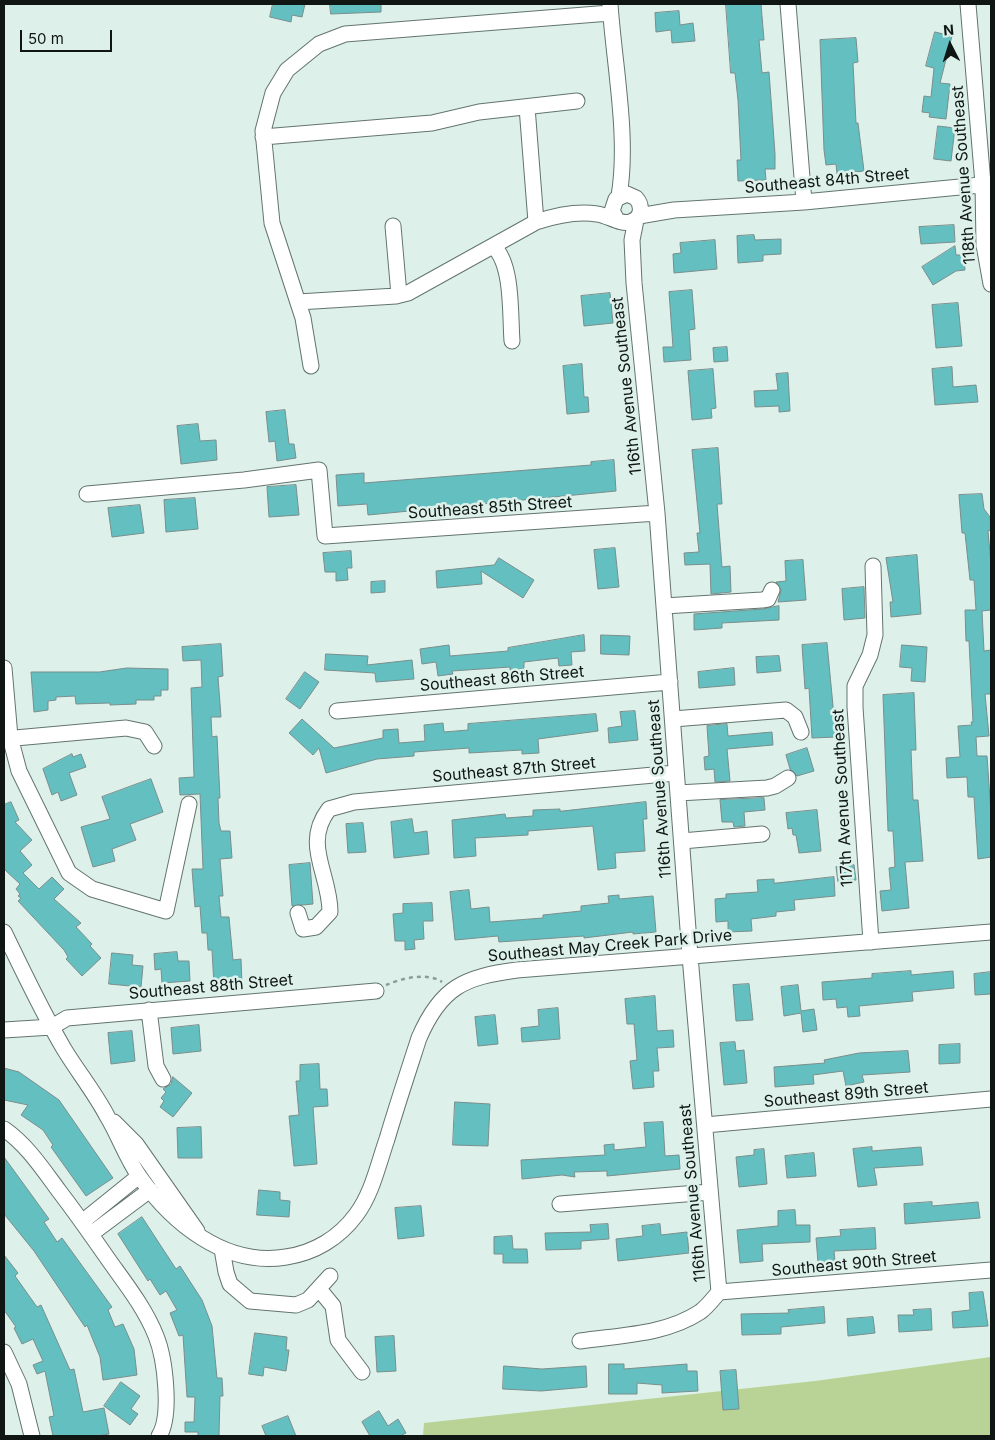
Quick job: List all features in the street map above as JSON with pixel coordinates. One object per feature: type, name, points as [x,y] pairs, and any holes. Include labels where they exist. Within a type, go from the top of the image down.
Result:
[{"type":"street","points":[[788,4],[804,202]]},
{"type":"street","name":"118th Avenue Southeast","points":[[968,4],[987,184],[984,245],[991,284]]},
{"type":"street","points":[[312,366],[308,336],[272,223],[263,137],[268,105],[287,70],[319,44],[345,34],[610,8]]},
{"type":"street","name":"116th Avenue Southeast","points":[[610,8],[622,178],[618,198],[612,211],[618,220],[634,283]]},
{"type":"street","points":[[263,137],[432,123],[479,112],[577,101]]},
{"type":"street","points":[[527,107],[536,222]]},
{"type":"street","name":"116th Avenue Southeast","points":[[620,132],[637,209],[632,240],[634,283],[664,606],[690,956],[719,1292]]},
{"type":"street","name":"Southeast 84th Street","points":[[637,209],[674,210],[804,202],[987,184]]},
{"type":"street","points":[[298,302],[399,295],[425,286],[536,222],[594,213],[626,223],[637,209],[627,194],[574,215]]},
{"type":"street","points":[[393,226],[399,295]]},
{"type":"street","points":[[494,247],[502,256],[506,269],[512,341]]},
{"type":"street","name":"Southeast 85th Street","points":[[86,494],[235,481],[320,470],[325,536],[656,514]]},
{"type":"street","name":"117th Avenue Southeast","points":[[871,942],[855,707],[856,686],[870,655],[875,635],[873,566]]},
{"type":"street","points":[[664,606],[762,600],[768,599],[772,590]]},
{"type":"street","points":[[4,668],[7,738],[25,785],[70,873],[92,889],[166,911],[189,804]]},
{"type":"street","name":"Southeast 86th Street","points":[[337,711],[670,682]]},
{"type":"street","points":[[673,719],[786,710],[795,717],[801,732]]},
{"type":"street","points":[[7,738],[126,728],[145,732],[154,746]]},
{"type":"street","name":"Southeast 87th Street","points":[[298,913],[303,929],[316,927],[330,912],[330,897],[324,880],[317,828],[329,809],[354,802],[676,773]]},
{"type":"street","points":[[678,793],[767,788],[775,786],[788,778]]},
{"type":"street","points":[[682,840],[762,834]]},
{"type":"street","points":[[4,932],[52,1027],[108,1116],[136,1144],[200,1236]]},
{"type":"street","name":"Southeast May Creek Park Drive","points":[[108,1116],[139,1176],[174,1218],[222,1249],[237,1255],[259,1258],[295,1256],[327,1242],[343,1230],[364,1202],[374,1180],[419,1038],[427,1019],[436,1004],[470,979],[498,973],[991,932]]},
{"type":"street","name":"Southeast 88th Street","points":[[4,1030],[52,1027],[67,1018],[376,991]]},
{"type":"street","points":[[149,1010],[156,1066],[163,1079]]},
{"type":"street","name":"Southeast 89th Street","points":[[705,1125],[991,1099]]},
{"type":"street","points":[[4,1129],[32,1153],[129,1289],[156,1336],[161,1353],[165,1397],[165,1417],[160,1436]]},
{"type":"street","points":[[86,1228],[139,1176]]},
{"type":"street","points":[[86,1228],[150,1190]]},
{"type":"street","points":[[560,1204],[710,1192]]},
{"type":"street","points":[[222,1249],[230,1284],[250,1301],[296,1305],[308,1300],[330,1276]]},
{"type":"street","name":"Southeast 90th Street","points":[[719,1292],[991,1270]]},
{"type":"street","points":[[319,1289],[333,1306],[338,1340],[362,1372]]},
{"type":"street","points":[[580,1341],[658,1329],[680,1323],[702,1310],[719,1292]]},
{"type":"street","points":[[4,1352],[19,1384],[32,1436]]},
{"type":"path","points":[[376,991],[398,980],[434,976],[453,990]]},
{"type":"green space","points":[[991,1357],[991,1436],[423,1436],[424,1423],[815,1381]]},
{"type":"building","points":[[273,4],[305,4],[302,17],[292,15],[291,22],[270,17]]},
{"type":"building","points":[[330,4],[381,4],[381,12],[331,14]]},
{"type":"building","points":[[726,4],[761,4],[764,40],[759,40],[762,73],[769,72],[775,154],[775,169],[765,169],[766,180],[738,181],[737,160],[741,160],[738,100],[735,73],[731,73]]},
{"type":"building","points":[[679,11],[680,25],[693,23],[695,41],[672,43],[671,30],[656,32],[655,13]]},
{"type":"building","points":[[935,32],[952,36],[940,83],[950,84],[946,119],[929,117],[930,113],[922,112],[924,96],[931,97],[934,68],[926,66]]},
{"type":"building","points":[[856,38],[858,62],[853,63],[856,123],[858,123],[864,171],[837,174],[836,164],[826,165],[824,150],[820,40]]},
{"type":"building","points":[[938,126],[955,128],[951,161],[934,159]]},
{"type":"building","points":[[954,225],[955,242],[921,244],[919,227]]},
{"type":"building","points":[[754,235],[755,240],[781,239],[781,254],[763,255],[763,261],[738,263],[737,236]]},
{"type":"building","points":[[715,240],[717,269],[674,273],[673,254],[681,253],[680,243]]},
{"type":"building","points":[[955,246],[956,255],[964,255],[965,270],[956,271],[933,285],[922,267]]},
{"type":"building","points":[[692,290],[695,329],[689,330],[691,360],[664,362],[663,347],[673,347],[669,292]]},
{"type":"building","points":[[610,293],[613,323],[584,326],[581,296]]},
{"type":"building","points":[[958,303],[962,346],[936,348],[932,305]]},
{"type":"building","points":[[727,347],[728,361],[714,362],[713,348]]},
{"type":"building","points":[[582,364],[584,397],[588,397],[589,412],[567,414],[563,366]]},
{"type":"building","points":[[952,367],[953,387],[976,385],[978,402],[935,405],[932,369]]},
{"type":"building","points":[[713,369],[716,408],[711,409],[712,418],[692,420],[688,371]]},
{"type":"building","points":[[788,373],[790,411],[779,412],[779,406],[755,407],[754,391],[778,390],[776,374]]},
{"type":"building","points":[[285,410],[289,444],[294,444],[296,458],[277,461],[275,441],[269,442],[266,412]]},
{"type":"building","points":[[198,424],[200,441],[216,440],[217,460],[181,464],[177,426]]},
{"type":"building","points":[[718,448],[722,504],[717,504],[722,567],[730,566],[731,592],[711,594],[710,564],[685,565],[684,553],[699,552],[697,533],[700,533],[692,450]]},
{"type":"building","points":[[614,460],[616,491],[368,515],[367,504],[338,506],[336,475],[364,473],[364,483],[591,465],[591,462]]},
{"type":"building","points":[[296,485],[299,515],[269,517],[267,487]]},
{"type":"building","points":[[982,494],[984,509],[990,517],[991,530],[988,531],[991,563],[991,610],[982,611],[984,651],[991,650],[991,694],[985,694],[989,736],[976,737],[977,756],[987,756],[991,813],[991,857],[978,859],[974,797],[968,797],[967,777],[947,778],[946,758],[960,757],[958,726],[972,725],[971,722],[973,722],[969,641],[966,641],[965,610],[976,610],[974,580],[970,580],[965,533],[962,533],[959,495]]},
{"type":"building","points":[[195,498],[198,529],[166,532],[164,500]]},
{"type":"building","points":[[140,505],[144,533],[112,537],[108,508]]},
{"type":"building","points":[[615,548],[619,587],[598,589],[594,550]]},
{"type":"building","points":[[351,551],[352,568],[347,568],[348,580],[336,581],[336,572],[325,572],[323,553]]},
{"type":"building","points":[[917,555],[921,614],[891,617],[890,602],[893,602],[886,558]]},
{"type":"building","points":[[499,558],[534,580],[523,598],[481,571],[482,584],[437,588],[436,571],[494,565]]},
{"type":"building","points":[[803,560],[806,600],[778,602],[781,590],[776,582],[786,581],[785,561]]},
{"type":"building","points":[[385,581],[385,592],[371,593],[371,582]]},
{"type":"building","points":[[864,587],[865,618],[844,620],[842,589]]},
{"type":"building","points":[[779,606],[779,620],[722,623],[722,628],[694,630],[694,614]]},
{"type":"building","points":[[584,635],[585,651],[571,652],[572,665],[559,666],[558,658],[524,662],[524,669],[510,670],[510,667],[452,671],[453,674],[438,676],[436,662],[422,664],[420,649],[449,645],[450,656],[508,651],[508,648]]},
{"type":"building","points":[[601,635],[630,636],[629,655],[601,654]]},
{"type":"building","points":[[827,643],[836,737],[812,738],[809,688],[805,689],[802,645]]},
{"type":"building","points":[[221,644],[223,676],[218,677],[221,717],[211,717],[212,737],[217,736],[220,798],[218,798],[219,823],[221,831],[230,831],[232,858],[220,859],[223,896],[219,896],[221,917],[229,917],[233,960],[241,959],[242,985],[214,986],[212,950],[208,950],[207,933],[202,933],[200,906],[195,907],[192,869],[203,869],[200,794],[180,795],[179,778],[194,777],[191,688],[202,687],[201,660],[183,661],[182,647]]},
{"type":"building","points":[[902,645],[927,647],[925,682],[911,681],[912,668],[900,667]]},
{"type":"building","points":[[326,654],[368,656],[367,665],[412,660],[414,679],[376,682],[375,673],[325,670]]},
{"type":"building","points":[[779,656],[781,671],[757,673],[756,657]]},
{"type":"building","points":[[127,668],[168,669],[168,690],[161,690],[161,696],[154,696],[154,700],[136,700],[136,704],[76,704],[75,696],[56,697],[56,700],[48,701],[48,710],[34,712],[31,672],[99,672]]},
{"type":"building","points":[[734,668],[735,685],[699,688],[698,672]]},
{"type":"building","points":[[305,672],[319,682],[300,709],[286,699]]},
{"type":"building","points":[[914,693],[916,750],[911,750],[913,800],[918,800],[923,861],[905,862],[909,908],[882,911],[880,891],[891,890],[889,868],[895,867],[893,831],[888,831],[883,695]]},
{"type":"building","points":[[635,711],[638,740],[609,743],[608,728],[622,726],[620,712]]},
{"type":"building","points":[[596,714],[598,731],[538,739],[539,753],[522,754],[522,750],[469,753],[469,748],[414,752],[414,756],[377,759],[326,773],[319,748],[313,755],[289,733],[302,719],[334,748],[383,738],[383,730],[398,729],[399,743],[425,741],[424,725],[443,723],[444,732],[468,730],[468,724]]},
{"type":"building","points":[[727,724],[728,736],[772,732],[773,745],[727,749],[730,781],[715,782],[714,769],[705,770],[704,757],[709,756],[707,726]]},
{"type":"building","points":[[807,748],[814,771],[797,776],[790,769],[786,755]]},
{"type":"building","points":[[72,754],[73,757],[81,754],[86,767],[69,773],[77,795],[61,801],[58,792],[52,795],[43,769]]},
{"type":"building","points":[[151,779],[163,812],[130,824],[136,840],[112,849],[115,861],[93,867],[81,827],[110,819],[102,797]]},
{"type":"building","points":[[764,798],[765,810],[744,812],[745,826],[734,827],[733,822],[722,822],[720,800]]},
{"type":"building","points":[[11,802],[19,820],[15,822],[32,840],[20,851],[32,865],[23,873],[39,889],[52,877],[64,889],[54,899],[81,923],[76,927],[92,944],[90,946],[101,958],[82,976],[66,959],[68,957],[64,950],[18,901],[21,898],[18,896],[20,894],[16,889],[20,884],[4,869],[4,805]]},
{"type":"building","points":[[646,802],[647,819],[643,819],[645,851],[615,853],[616,868],[598,870],[593,826],[528,831],[528,835],[475,838],[476,856],[454,858],[452,820],[505,814],[506,818],[533,816],[533,810],[560,809],[560,811]]},
{"type":"building","points":[[817,810],[821,851],[799,853],[796,835],[793,835],[792,828],[788,829],[786,813]]},
{"type":"building","points":[[412,819],[414,833],[427,831],[429,854],[394,858],[391,822]]},
{"type":"building","points":[[363,823],[366,852],[348,853],[346,824]]},
{"type":"building","points":[[310,863],[313,904],[292,906],[289,865]]},
{"type":"building","points":[[854,865],[856,880],[838,882],[836,867]]},
{"type":"building","points":[[834,877],[835,896],[794,900],[795,910],[776,912],[776,916],[751,919],[752,931],[728,932],[728,921],[716,922],[715,899],[726,898],[726,894],[758,892],[757,880],[774,879],[774,883]]},
{"type":"building","points":[[469,890],[471,909],[489,907],[490,922],[543,918],[543,915],[581,911],[581,906],[609,903],[608,896],[619,895],[619,899],[653,896],[656,932],[499,942],[498,936],[455,940],[450,892]]},
{"type":"building","points":[[432,903],[433,921],[423,921],[424,939],[414,940],[415,949],[405,950],[405,941],[395,941],[393,914],[403,913],[403,904]]},
{"type":"building","points":[[177,952],[178,961],[189,961],[190,981],[162,983],[161,969],[155,970],[154,954]]},
{"type":"building","points":[[112,953],[133,955],[132,965],[143,966],[141,987],[109,984]]},
{"type":"building","points":[[911,971],[911,975],[953,971],[954,988],[912,992],[913,1001],[859,1006],[860,1016],[848,1017],[847,1007],[837,1008],[836,999],[823,1000],[822,982],[872,978],[872,974]]},
{"type":"building","points":[[991,972],[991,994],[975,995],[974,974]]},
{"type":"building","points":[[749,984],[753,1020],[736,1021],[733,985]]},
{"type":"building","points":[[798,985],[801,1011],[814,1009],[817,1030],[803,1032],[801,1013],[784,1016],[781,987]]},
{"type":"building","points":[[655,996],[657,1031],[673,1030],[674,1047],[657,1048],[659,1071],[653,1071],[654,1087],[633,1089],[630,1061],[637,1060],[634,1024],[627,1024],[625,999]]},
{"type":"building","points":[[558,1008],[560,1039],[522,1042],[521,1028],[539,1026],[538,1010]]},
{"type":"building","points":[[495,1015],[498,1044],[478,1046],[475,1017]]},
{"type":"building","points":[[199,1025],[201,1051],[173,1054],[171,1028]]},
{"type":"building","points":[[132,1031],[135,1061],[111,1064],[108,1033]]},
{"type":"building","points":[[735,1042],[736,1051],[744,1050],[747,1083],[724,1085],[720,1043]]},
{"type":"building","points":[[960,1044],[960,1063],[939,1064],[939,1045]]},
{"type":"building","points":[[908,1051],[910,1072],[862,1075],[864,1082],[846,1086],[843,1071],[813,1075],[814,1084],[775,1087],[774,1067],[825,1063],[824,1060],[859,1053]]},
{"type":"building","points":[[319,1064],[320,1089],[327,1089],[328,1106],[313,1107],[317,1164],[294,1166],[289,1116],[299,1115],[296,1081],[300,1081],[300,1065]]},
{"type":"building","points":[[4,1068],[19,1072],[59,1100],[113,1178],[86,1196],[51,1147],[53,1145],[43,1130],[21,1115],[28,1105],[4,1100]]},
{"type":"building","points":[[173,1077],[192,1093],[173,1117],[160,1107],[164,1101],[161,1098],[166,1092],[163,1089],[171,1084]]},
{"type":"building","points":[[455,1102],[490,1104],[488,1146],[453,1145]]},
{"type":"building","points":[[663,1122],[665,1156],[679,1155],[680,1169],[607,1176],[607,1171],[574,1172],[575,1177],[562,1175],[522,1179],[521,1160],[605,1155],[604,1145],[614,1144],[614,1150],[646,1147],[644,1123]]},
{"type":"building","points":[[201,1127],[202,1158],[178,1158],[177,1128]]},
{"type":"building","points":[[872,1147],[872,1151],[921,1147],[923,1165],[874,1168],[877,1185],[858,1187],[853,1149]]},
{"type":"building","points":[[764,1149],[767,1184],[739,1187],[736,1157],[754,1155],[754,1150]]},
{"type":"building","points":[[814,1153],[816,1176],[787,1178],[785,1156]]},
{"type":"building","points":[[4,1157],[49,1219],[44,1222],[57,1242],[62,1238],[112,1307],[108,1310],[115,1327],[123,1324],[134,1349],[137,1375],[103,1380],[100,1357],[87,1325],[85,1327],[34,1251],[4,1214]]},
{"type":"building","points":[[259,1190],[280,1192],[280,1200],[290,1201],[289,1217],[257,1215]]},
{"type":"building","points":[[932,1202],[932,1206],[978,1202],[980,1218],[905,1224],[904,1204]]},
{"type":"building","points":[[421,1206],[424,1236],[398,1239],[395,1208]]},
{"type":"building","points":[[795,1210],[796,1225],[810,1225],[810,1242],[762,1244],[763,1261],[740,1263],[737,1230],[778,1226],[778,1211]]},
{"type":"building","points":[[142,1217],[176,1269],[180,1266],[202,1300],[212,1326],[217,1378],[222,1378],[223,1396],[220,1396],[219,1436],[198,1436],[198,1432],[185,1432],[185,1422],[194,1422],[195,1397],[187,1397],[183,1335],[179,1336],[170,1313],[177,1310],[166,1291],[160,1295],[150,1279],[148,1281],[118,1234]]},
{"type":"building","points":[[608,1224],[609,1239],[581,1241],[581,1249],[546,1250],[545,1233],[591,1232],[590,1225]]},
{"type":"building","points":[[660,1224],[661,1235],[687,1232],[689,1253],[618,1261],[616,1239],[643,1236],[642,1226]]},
{"type":"building","points":[[875,1228],[876,1249],[834,1251],[835,1261],[818,1262],[816,1238],[841,1236],[840,1230]]},
{"type":"building","points":[[512,1236],[513,1249],[527,1249],[528,1263],[503,1263],[503,1254],[494,1254],[494,1237]]},
{"type":"building","points":[[4,1255],[18,1273],[15,1276],[37,1307],[41,1305],[70,1370],[74,1369],[83,1412],[104,1408],[109,1434],[97,1436],[53,1436],[49,1417],[54,1416],[45,1371],[37,1374],[33,1365],[43,1361],[33,1339],[22,1344],[14,1328],[16,1327],[4,1310]]},
{"type":"building","points":[[983,1292],[988,1326],[953,1328],[952,1312],[970,1310],[969,1293]]},
{"type":"building","points":[[824,1307],[825,1323],[781,1327],[781,1334],[742,1335],[741,1314],[789,1313],[788,1310]]},
{"type":"building","points":[[931,1309],[932,1330],[899,1332],[898,1315],[914,1315],[913,1310]]},
{"type":"building","points":[[873,1317],[875,1333],[848,1336],[847,1319]]},
{"type":"building","points":[[255,1333],[287,1337],[286,1350],[289,1350],[286,1371],[264,1367],[263,1376],[249,1374]]},
{"type":"building","points":[[394,1336],[396,1371],[377,1372],[375,1337]]},
{"type":"building","points":[[609,1364],[624,1364],[624,1369],[687,1364],[687,1371],[697,1371],[698,1391],[662,1393],[662,1385],[637,1383],[637,1394],[609,1394]]},
{"type":"building","points":[[504,1366],[542,1369],[586,1366],[587,1387],[541,1391],[503,1389]]},
{"type":"building","points":[[736,1370],[739,1409],[723,1410],[720,1371]]},
{"type":"building","points":[[121,1382],[140,1396],[131,1409],[138,1414],[130,1425],[104,1406]]},
{"type":"building","points":[[379,1411],[388,1426],[398,1419],[406,1433],[400,1436],[370,1436],[362,1422]]},
{"type":"building","points":[[288,1416],[296,1436],[266,1436],[262,1426]]}]
